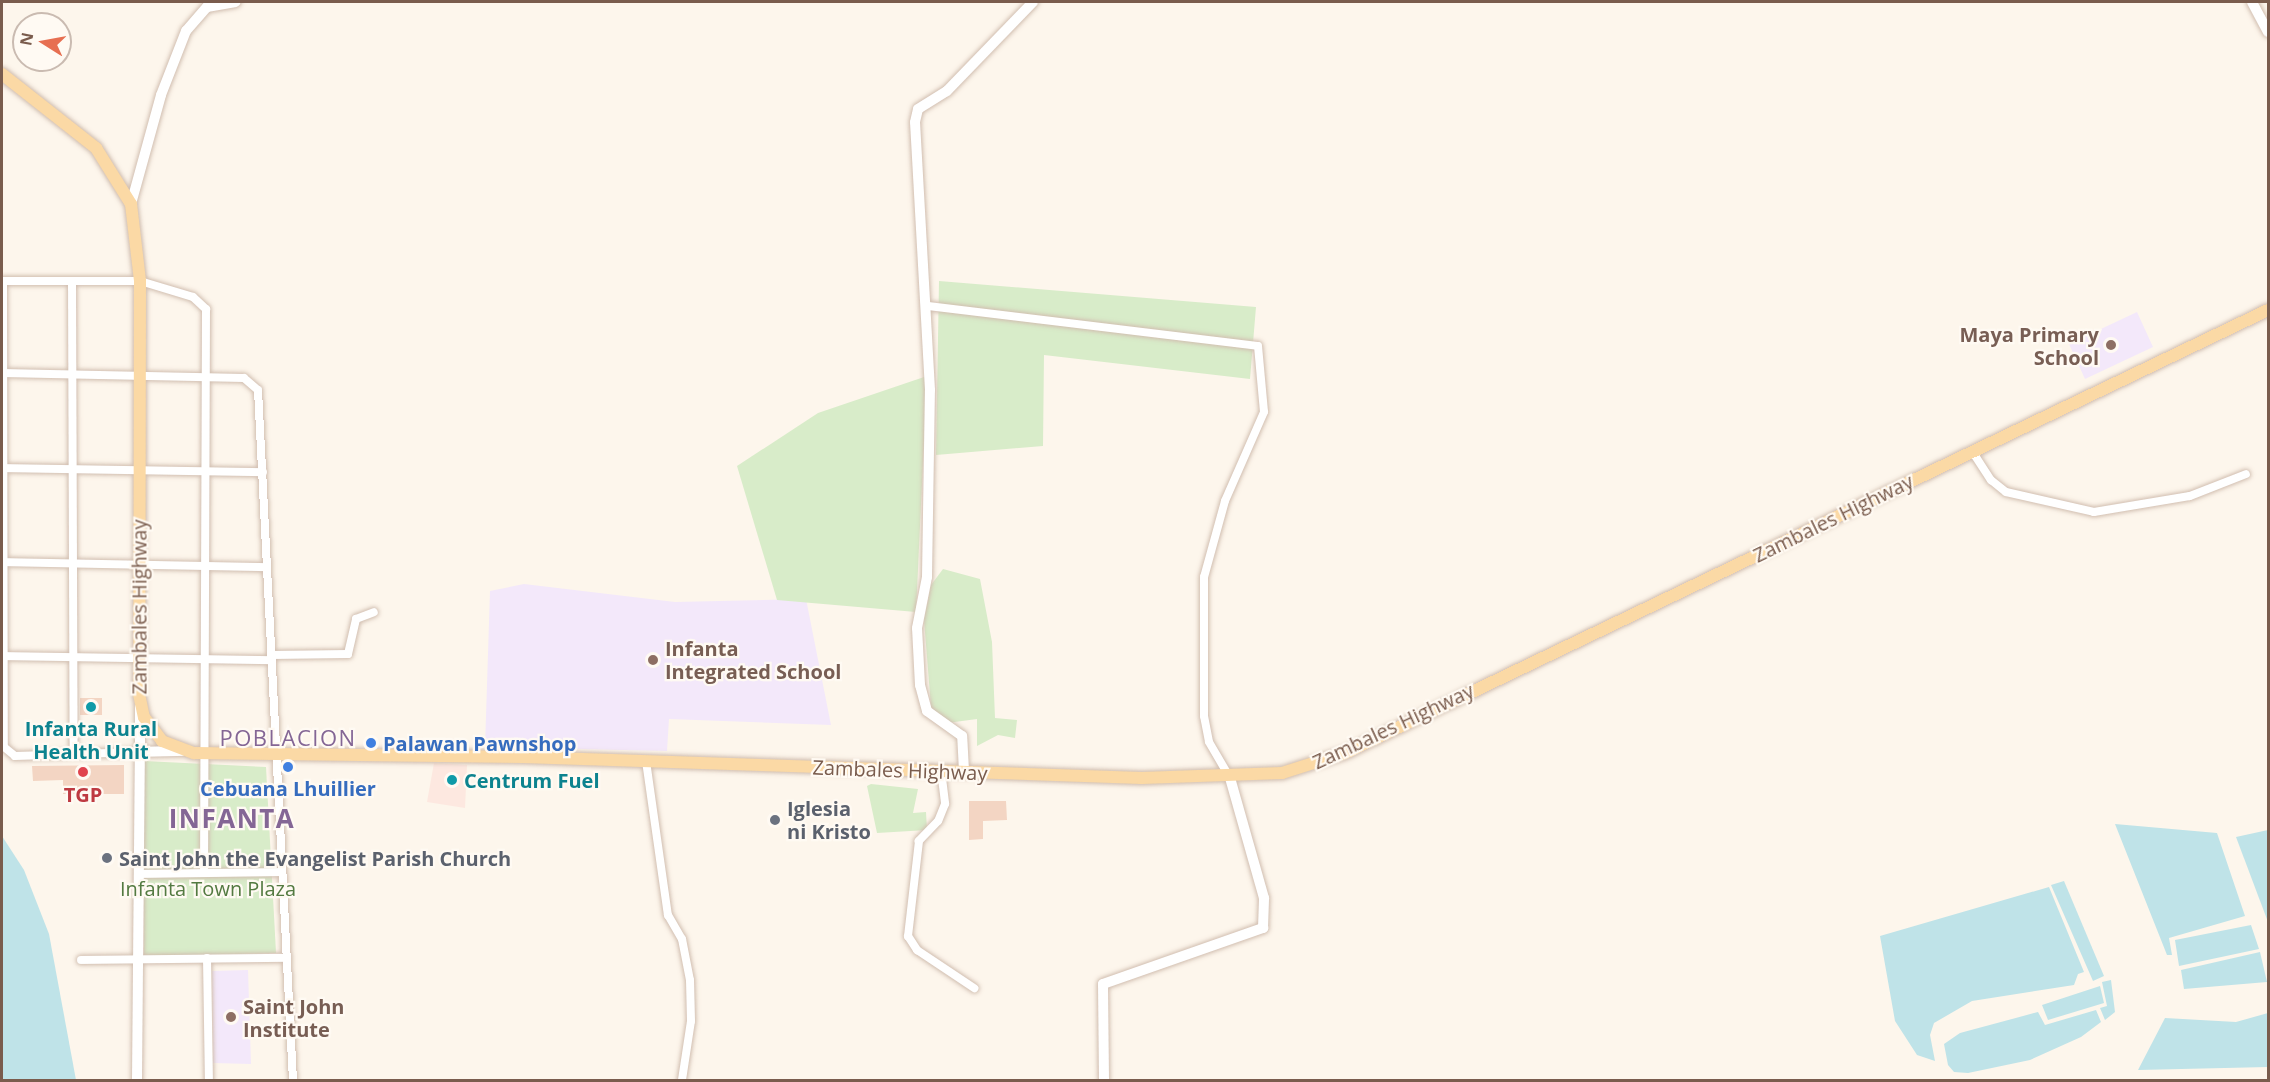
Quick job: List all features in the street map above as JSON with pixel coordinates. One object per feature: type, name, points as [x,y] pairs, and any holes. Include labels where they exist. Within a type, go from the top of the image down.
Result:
[{"type":"main road","name":"Zambales Highway","points":[[2,74],[96,148],[131,204],[140,280],[138,471],[140,703],[155,734],[182,751],[646,761],[1230,778],[1282,773],[1345,753],[2268,310]]},
{"type":"street","points":[[131,204],[161,95],[186,31],[207,7],[236,2]]},
{"type":"street","points":[[964,771],[962,736],[927,711],[920,684],[917,628],[927,577],[928,306],[914,130],[918,109],[947,91],[1033,2]]},
{"type":"street","points":[[2252,2],[2268,32]]},
{"type":"street","points":[[182,751],[74,754],[7,752],[3,656],[2,281],[140,280],[203,305],[207,377],[204,873]]},
{"type":"street","points":[[72,281],[71,656],[74,754]]},
{"type":"street","points":[[928,306],[1258,346],[1264,412],[1225,501],[1204,576],[1204,716],[1209,742],[1230,778],[1264,898],[1263,928],[1103,984],[1104,1080]]},
{"type":"street","points":[[2,373],[244,378],[255,384],[263,472],[275,753],[293,1080]]},
{"type":"street","points":[[1972,451],[1991,480],[2006,492],[2094,512],[2190,496],[2246,474]]},
{"type":"street","points":[[2,468],[206,473],[263,472]]},
{"type":"street","points":[[3,562],[267,567]]},
{"type":"street","points":[[3,656],[138,656],[207,659],[348,654],[356,619],[374,612]]},
{"type":"street","points":[[137,1080],[140,960],[140,703]]},
{"type":"street","points":[[646,761],[668,915],[684,944],[691,988],[692,1021],[682,1080]]},
{"type":"street","points":[[941,770],[945,804],[938,821],[918,841],[908,936],[917,950],[974,988]]},
{"type":"street","points":[[139,874],[281,872]]},
{"type":"street","points":[[207,958],[209,1080]]},
{"type":"street","points":[[81,960],[286,958]]},
{"type":"shaded area","name":"Maya Primary School","points":[[2137,312],[2153,347],[2085,379],[2069,344]]},
{"type":"shaded area","name":"Infanta Integrated School","points":[[524,584],[675,602],[806,599],[831,725],[669,719],[667,751],[485,747],[490,591]]},
{"type":"shaded area","points":[[434,763],[467,765],[465,808],[427,802]]},
{"type":"shaded area","name":"Saint John Institute","points":[[248,970],[251,1064],[213,1063],[212,971]]},
{"type":"green space","points":[[939,281],[1256,307],[1250,379],[1044,355],[1043,446],[936,455]]},
{"type":"green space","points":[[927,376],[916,612],[777,600],[737,466],[818,413]]},
{"type":"green space","points":[[943,569],[980,579],[992,642],[995,718],[1017,720],[1015,738],[998,735],[977,746],[977,719],[947,723],[931,707],[924,620],[931,585]]},
{"type":"green space","name":"Infanta Town Plaza","points":[[144,761],[266,767],[276,953],[144,957]]},
{"type":"green space","points":[[871,784],[918,789],[913,813],[926,812],[927,830],[877,833],[867,786]]},
{"type":"water","points":[[2115,824],[2217,833],[2245,916],[2169,938],[2172,955],[2167,955]]},
{"type":"water","points":[[2268,830],[2268,922],[2236,837]]},
{"type":"water","points":[[2,836],[24,870],[49,934],[76,1080],[2,1080]]},
{"type":"water","points":[[2064,881],[2104,976],[2093,981],[2051,885]]},
{"type":"water","points":[[2049,887],[2084,972],[2078,974],[2074,985],[1972,1001],[1934,1023],[1930,1035],[1935,1061],[1917,1055],[1895,1021],[1880,936]]},
{"type":"water","points":[[2251,925],[2259,949],[2179,966],[2175,940]]},
{"type":"water","points":[[2260,952],[2267,982],[2184,989],[2181,970]]},
{"type":"water","points":[[2111,980],[2115,1012],[2105,1020],[2100,1008],[2107,1006],[2102,982]]},
{"type":"water","points":[[2100,986],[2104,1003],[2048,1020],[2042,1005]]},
{"type":"water","points":[[2096,1010],[2101,1022],[2081,1037],[2030,1060],[1968,1073],[1954,1072],[1948,1065],[1944,1044],[1960,1033],[2038,1012],[2045,1025]]},
{"type":"water","points":[[2268,1013],[2268,1067],[2138,1070],[2165,1018],[2236,1022]]},
{"type":"building","name":"Infanta Rural Health Unit","points":[[80,698],[102,698],[102,715],[80,715]]},
{"type":"building","points":[[124,765],[124,794],[63,794],[63,780],[33,781],[32,766]]},
{"type":"building","points":[[969,801],[1006,801],[1007,820],[983,821],[983,839],[969,840]]},
{"type":"place","name":"Maya Primary School","points":[[2111,345]]},
{"type":"place","name":"Infanta Integrated School","points":[[653,660]]},
{"type":"place","name":"Infanta Rural Health Unit","points":[[91,707]]},
{"type":"place","name":"Palawan Pawnshop","points":[[371,743]]},
{"type":"place","name":"Cebuana Lhuillier","points":[[288,767]]},
{"type":"place","name":"TGP","points":[[83,772]]},
{"type":"place","name":"Centrum Fuel","points":[[452,780]]},
{"type":"place","name":"Iglesia ni Kristo","points":[[775,820]]},
{"type":"place","name":"Saint John the Evangelist Parish Church","points":[[107,858]]},
{"type":"place","name":"Saint John Institute","points":[[231,1017]]},
{"type":"district","name":"POBLACION","points":[[288,738]]},
{"type":"district","name":"INFANTA","points":[[232,819]]}]
